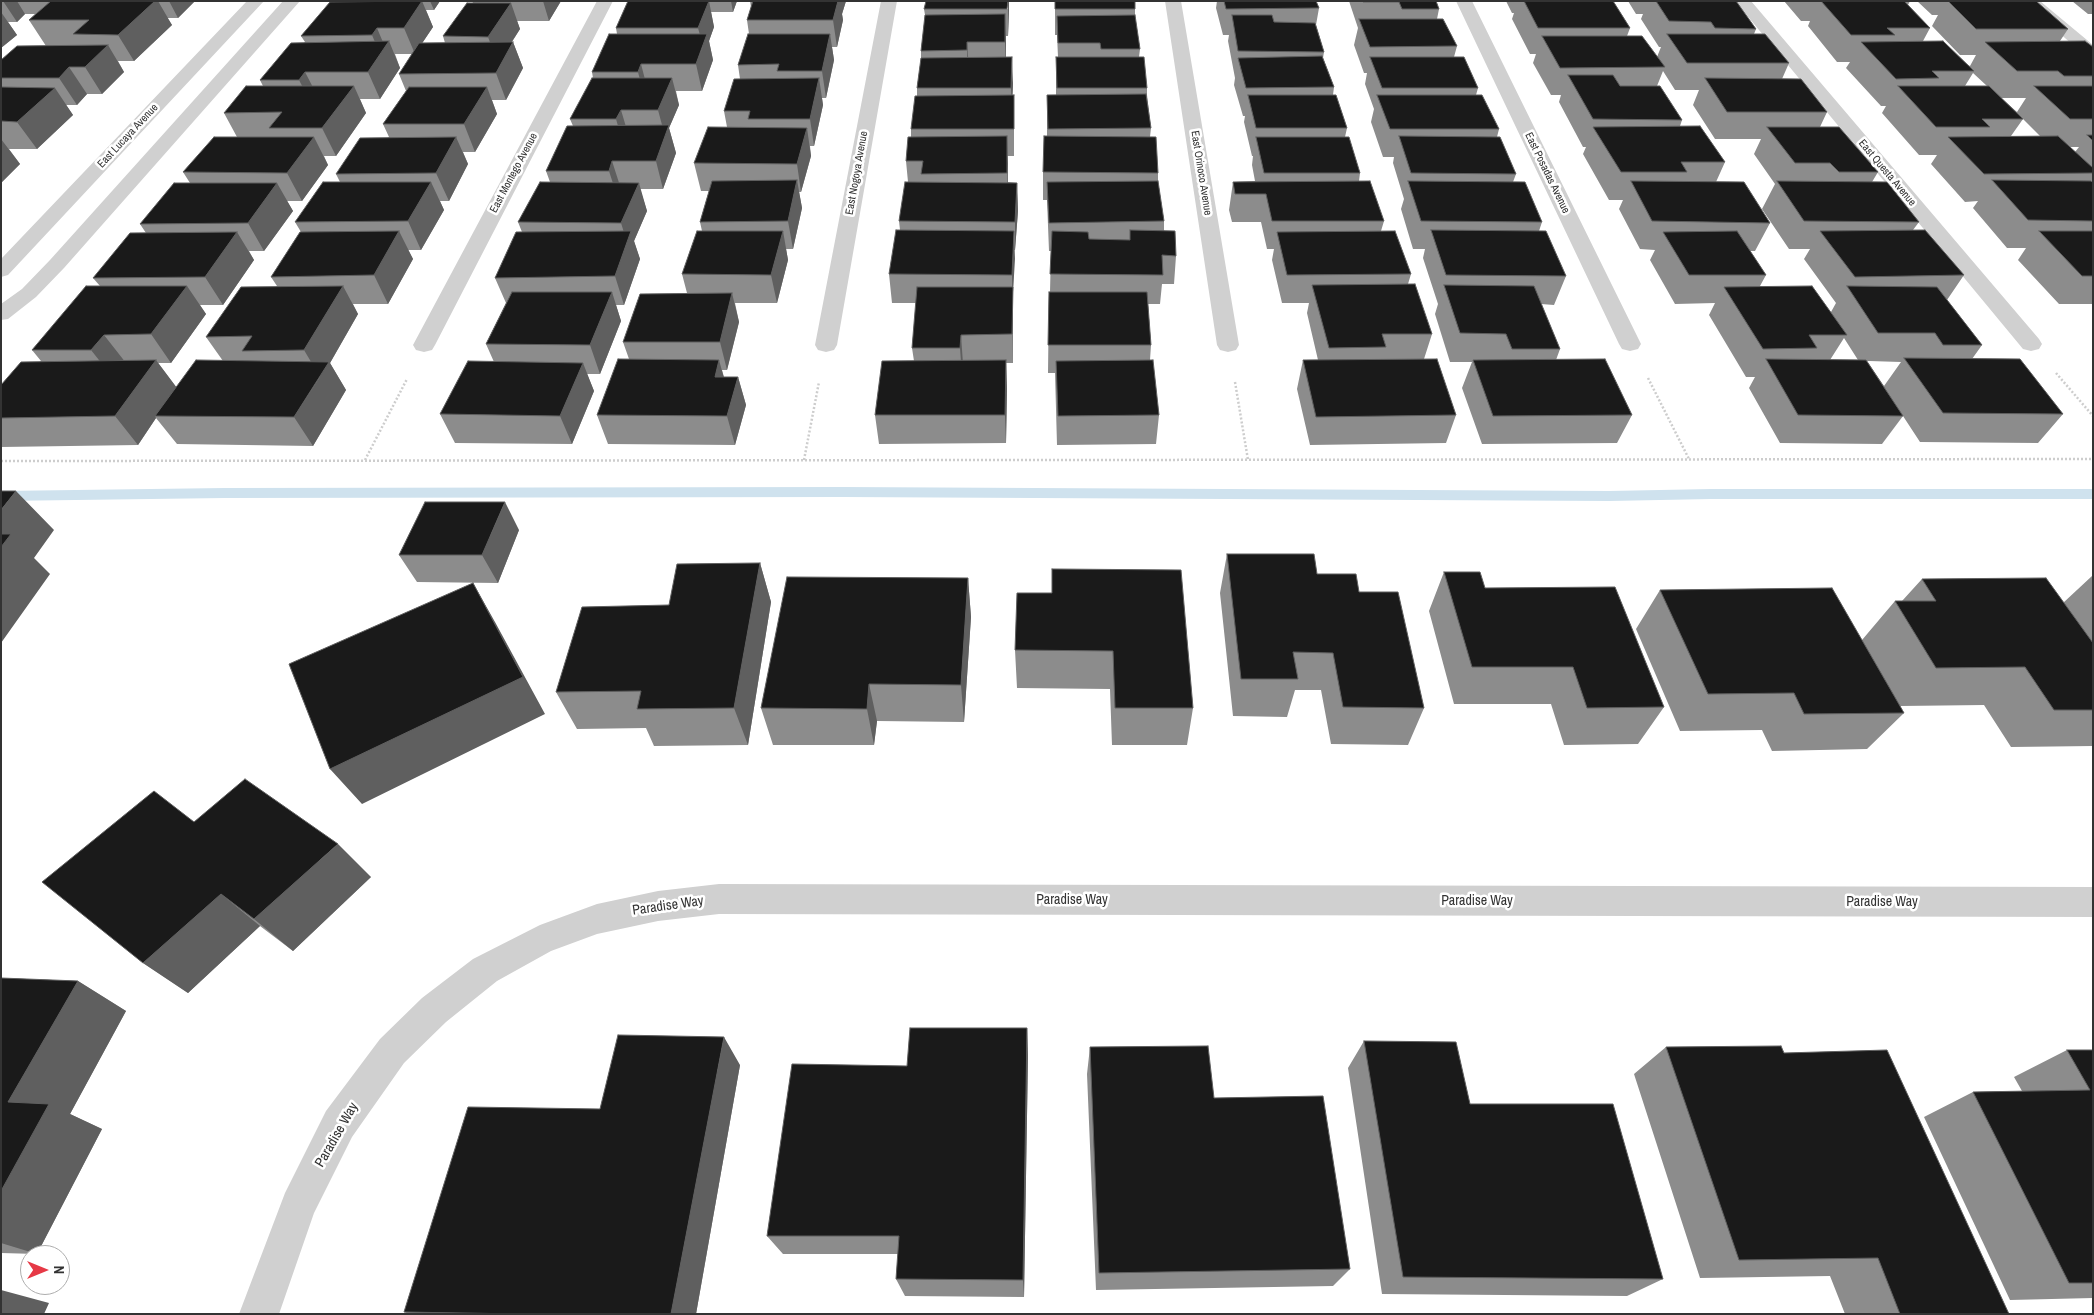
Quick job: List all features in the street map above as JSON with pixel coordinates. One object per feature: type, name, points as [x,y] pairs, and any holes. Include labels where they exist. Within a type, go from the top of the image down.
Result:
[{"type":"street","name":"East Montego Avenue","points":[[424,345],[605,1]]},
{"type":"street","name":"East Nogoya Avenue","points":[[826,345],[889,1]]},
{"type":"street","name":"East Orinoco Avenue","points":[[1173,1],[1228,345]]},
{"type":"street","name":"East Posadas Avenue","points":[[1464,1],[1630,344]]},
{"type":"street","name":"East Questa Avenue","points":[[1743,1],[2031,344]]},
{"type":"street","points":[[2030,1],[2093,54]]},
{"type":"street","points":[[254,3],[291,2]]},
{"type":"street","points":[[1,314],[29,293],[43,279],[291,2]]},
{"type":"street","name":"East Lucaya Avenue","points":[[1,271],[254,3]]},
{"type":"street","points":[[125,139],[169,139]]},
{"type":"street","name":"Paradise Way","points":[[259,1314],[298,1206],[339,1124],[392,1052],[434,1010],[485,970],[540,940],[597,919],[658,906],[719,899],[2093,902]]},
{"type":"path","points":[[1630,344],[1689,459]]},
{"type":"path","points":[[2031,344],[2093,416]]},
{"type":"path","points":[[366,460],[424,345]]},
{"type":"path","points":[[804,460],[826,345]]},
{"type":"path","points":[[1228,345],[1248,460]]},
{"type":"path","points":[[1,460],[2093,459]]},
{"type":"building","points":[[51,1],[155,1],[118,35],[73,34],[89,20],[29,20]]},
{"type":"building","points":[[422,1],[404,28],[377,28],[372,35],[301,36],[330,2]]},
{"type":"building","points":[[628,1],[709,1],[698,28],[616,28]]},
{"type":"building","points":[[753,1],[838,1],[833,20],[747,20]]},
{"type":"building","points":[[926,1],[1008,1],[1007,9],[924,9]]},
{"type":"building","points":[[1055,1],[1135,1],[1135,9],[1055,9]]},
{"type":"building","points":[[1224,1],[1316,1],[1319,8],[1226,9]]},
{"type":"building","points":[[1363,1],[1436,1],[1439,9],[1402,9],[1399,2]]},
{"type":"building","points":[[1524,1],[1613,1],[1630,28],[1538,28]]},
{"type":"building","points":[[1656,1],[1736,1],[1756,29],[1715,28],[1711,22],[1669,21]]},
{"type":"building","points":[[1821,1],[1904,1],[1930,28],[1887,28],[1895,35],[1851,35]]},
{"type":"building","points":[[1948,1],[2036,1],[2068,29],[1976,29]]},
{"type":"building","points":[[467,3],[511,3],[488,37],[443,36]]},
{"type":"building","points":[[1005,14],[1005,42],[967,42],[967,50],[921,51],[925,15]]},
{"type":"building","points":[[1135,15],[1140,49],[1101,49],[1100,43],[1058,43],[1057,16]]},
{"type":"building","points":[[1232,15],[1272,15],[1274,22],[1315,23],[1324,52],[1238,51]]},
{"type":"building","points":[[1359,19],[1443,19],[1457,46],[1370,47]]},
{"type":"building","points":[[609,34],[707,34],[696,64],[641,64],[638,72],[592,72]]},
{"type":"building","points":[[748,34],[830,34],[822,71],[777,71],[779,64],[738,65]]},
{"type":"building","points":[[1667,34],[1765,34],[1789,63],[1687,63]]},
{"type":"building","points":[[1542,36],[1642,36],[1665,67],[1560,68]]},
{"type":"building","points":[[389,41],[368,72],[305,72],[299,80],[260,80],[291,43]]},
{"type":"building","points":[[1943,41],[1974,71],[1932,71],[1939,78],[1896,79],[1861,42]]},
{"type":"building","points":[[2085,41],[2093,47],[2093,76],[2064,76],[2058,71],[2017,71],[1985,42]]},
{"type":"building","points":[[513,42],[496,73],[399,74],[419,43]]},
{"type":"building","points":[[108,45],[85,67],[69,67],[59,78],[1,78],[1,60],[17,46]]},
{"type":"building","points":[[1322,56],[1334,87],[1246,88],[1238,58]]},
{"type":"building","points":[[1012,57],[1011,88],[917,88],[921,58]]},
{"type":"building","points":[[1056,57],[1144,57],[1147,88],[1057,88]]},
{"type":"building","points":[[1370,57],[1464,57],[1478,88],[1382,88]]},
{"type":"building","points":[[1568,75],[1613,75],[1620,86],[1660,86],[1682,120],[1593,119]]},
{"type":"building","points":[[592,78],[672,78],[658,110],[621,110],[616,119],[570,119]]},
{"type":"building","points":[[819,78],[810,119],[748,119],[750,111],[724,111],[734,79]]},
{"type":"building","points":[[1705,78],[1801,79],[1827,112],[1727,112]]},
{"type":"building","points":[[246,86],[354,86],[322,128],[269,128],[282,112],[224,113]]},
{"type":"building","points":[[1898,86],[1989,86],[2023,119],[1982,119],[1990,127],[1936,127]]},
{"type":"building","points":[[2034,86],[2093,86],[2093,119],[2070,119]]},
{"type":"building","points":[[1,87],[55,88],[17,122],[1,121]]},
{"type":"building","points":[[409,87],[487,87],[464,124],[383,124]]},
{"type":"building","points":[[1146,94],[1151,128],[1048,129],[1047,95]]},
{"type":"building","points":[[1014,95],[1014,129],[911,129],[915,96]]},
{"type":"building","points":[[1248,95],[1336,95],[1347,128],[1256,128]]},
{"type":"building","points":[[1377,95],[1482,95],[1499,129],[1390,129]]},
{"type":"building","points":[[669,125],[656,161],[612,161],[609,171],[546,171],[567,126]]},
{"type":"building","points":[[1700,126],[1725,162],[1681,162],[1687,172],[1621,172],[1593,127]]},
{"type":"building","points":[[708,127],[807,128],[797,164],[694,163]]},
{"type":"building","points":[[1767,127],[1839,127],[1878,172],[1839,172],[1830,163],[1795,163]]},
{"type":"building","points":[[2087,135],[2093,135],[2093,141]]},
{"type":"building","points":[[1007,136],[1007,173],[921,174],[923,161],[906,161],[908,137]]},
{"type":"building","points":[[1044,136],[1156,137],[1158,173],[1043,172]]},
{"type":"building","points":[[1399,136],[1500,137],[1516,174],[1411,173]]},
{"type":"building","points":[[2058,136],[2093,168],[2093,173],[1984,174],[1948,137]]},
{"type":"building","points":[[214,137],[314,137],[287,173],[183,172]]},
{"type":"building","points":[[456,137],[436,173],[336,174],[360,138]]},
{"type":"building","points":[[1256,137],[1349,137],[1360,173],[1264,173]]},
{"type":"building","points":[[797,180],[788,221],[700,222],[712,181]]},
{"type":"building","points":[[1992,180],[2091,181],[2093,183],[2093,221],[2028,220]]},
{"type":"building","points":[[1158,181],[1164,221],[1049,223],[1047,182]]},
{"type":"building","points":[[1370,181],[1384,221],[1272,221],[1266,194],[1235,194],[1233,182]]},
{"type":"building","points":[[1408,181],[1525,182],[1542,222],[1421,221]]},
{"type":"building","points":[[1631,181],[1744,182],[1770,223],[1652,221]]},
{"type":"building","points":[[1777,181],[1887,182],[1919,222],[1804,221]]},
{"type":"building","points":[[323,182],[431,182],[408,221],[295,222]]},
{"type":"building","points":[[540,182],[639,183],[621,223],[518,222]]},
{"type":"building","points":[[905,182],[1017,183],[1015,222],[899,221]]},
{"type":"building","points":[[174,183],[277,183],[248,223],[140,224]]},
{"type":"building","points":[[896,230],[1014,231],[1012,275],[889,274]]},
{"type":"building","points":[[1130,230],[1175,231],[1176,256],[1162,255],[1163,275],[1050,274],[1052,231],[1088,232],[1089,239],[1130,240]]},
{"type":"building","points":[[1431,230],[1546,231],[1566,276],[1446,275]]},
{"type":"building","points":[[1925,230],[1964,275],[1855,277],[1820,231]]},
{"type":"building","points":[[399,231],[374,275],[271,277],[300,232]]},
{"type":"building","points":[[631,231],[615,276],[495,278],[516,232]]},
{"type":"building","points":[[697,231],[783,231],[771,275],[682,274]]},
{"type":"building","points":[[1395,231],[1411,274],[1287,275],[1277,232]]},
{"type":"building","points":[[1737,231],[1766,275],[1689,275],[1663,232]]},
{"type":"building","points":[[2039,231],[2093,231],[2093,276],[2082,276]]},
{"type":"building","points":[[237,232],[205,277],[93,278],[130,233]]},
{"type":"building","points":[[1415,284],[1432,334],[1382,334],[1386,347],[1329,348],[1312,285]]},
{"type":"building","points":[[1444,285],[1534,286],[1560,349],[1512,349],[1506,334],[1460,333]]},
{"type":"building","points":[[86,286],[187,286],[151,334],[104,335],[91,350],[32,350]]},
{"type":"building","points":[[343,286],[304,350],[242,351],[252,336],[206,337],[241,287]]},
{"type":"building","points":[[1812,286],[1847,335],[1809,335],[1817,348],[1763,349],[1724,287]]},
{"type":"building","points":[[1847,286],[1937,287],[1982,345],[1943,345],[1935,333],[1878,333]]},
{"type":"building","points":[[917,287],[1013,287],[1012,334],[961,335],[960,348],[912,348]]},
{"type":"building","points":[[512,292],[612,292],[590,345],[486,344]]},
{"type":"building","points":[[1049,292],[1147,292],[1151,345],[1048,345]]},
{"type":"building","points":[[732,293],[720,342],[623,342],[640,294]]},
{"type":"building","points":[[1904,358],[2020,359],[2063,414],[1943,413]]},
{"type":"building","points":[[618,359],[719,360],[715,377],[738,377],[727,416],[597,415]]},
{"type":"building","points":[[1437,359],[1456,415],[1316,417],[1303,360]]},
{"type":"building","points":[[1605,359],[1632,415],[1493,416],[1473,360]]},
{"type":"building","points":[[1766,359],[1866,360],[1903,416],[1798,415]]},
{"type":"building","points":[[156,360],[115,416],[1,418],[1,385],[21,362]]},
{"type":"building","points":[[196,360],[329,362],[294,417],[155,416]]},
{"type":"building","points":[[1006,360],[1005,415],[875,415],[882,361]]},
{"type":"building","points":[[1153,360],[1159,415],[1058,416],[1056,361]]},
{"type":"building","points":[[468,361],[583,363],[560,416],[440,414]]},
{"type":"building","points":[[1,491],[16,491],[1,510]]},
{"type":"building","points":[[425,502],[505,502],[482,555],[399,555]]},
{"type":"building","points":[[1,534],[11,534],[1,547]]},
{"type":"building","points":[[1227,554],[1314,554],[1317,574],[1356,574],[1359,592],[1398,592],[1424,708],[1343,707],[1333,653],[1293,652],[1298,679],[1241,679]]},
{"type":"building","points":[[760,563],[734,708],[637,709],[641,691],[556,692],[582,607],[669,605],[677,564]]},
{"type":"building","points":[[1052,569],[1181,570],[1193,708],[1115,708],[1113,651],[1015,650],[1017,593],[1052,593]]},
{"type":"building","points":[[1444,572],[1480,572],[1485,588],[1615,587],[1664,707],[1587,708],[1573,667],[1472,667]]},
{"type":"building","points":[[787,577],[968,578],[961,685],[869,684],[867,709],[761,708]]},
{"type":"building","points":[[2046,578],[2093,643],[2093,710],[2054,710],[2025,667],[1936,668],[1895,601],[1936,601],[1922,579]]},
{"type":"building","points":[[473,583],[523,677],[330,769],[289,664]]},
{"type":"building","points":[[1832,588],[1904,713],[1804,714],[1794,693],[1708,694],[1660,590]]},
{"type":"building","points":[[245,779],[338,844],[254,919],[221,894],[143,963],[42,882],[154,791],[194,822]]},
{"type":"building","points":[[1,978],[78,981],[8,1102],[49,1104],[1,1191]]},
{"type":"building","points":[[910,1028],[1027,1028],[1023,1280],[896,1279],[899,1236],[767,1236],[792,1064],[907,1066]]},
{"type":"building","points":[[618,1035],[724,1037],[671,1314],[404,1312],[468,1107],[600,1109]]},
{"type":"building","points":[[1364,1041],[1456,1042],[1470,1104],[1613,1104],[1663,1279],[1403,1277]]},
{"type":"building","points":[[1208,1046],[1214,1098],[1323,1096],[1350,1269],[1099,1273],[1090,1047]]},
{"type":"building","points":[[1781,1046],[1784,1053],[1887,1050],[2009,1314],[1900,1314],[1878,1258],[1739,1260],[1666,1047]]},
{"type":"building","points":[[2067,1050],[2093,1050],[2093,1283],[2069,1283],[1973,1092],[2090,1090]]},
{"type":"waterway","points":[[1,496],[225,493],[843,492],[1609,496],[1711,494],[2093,494]]}]
